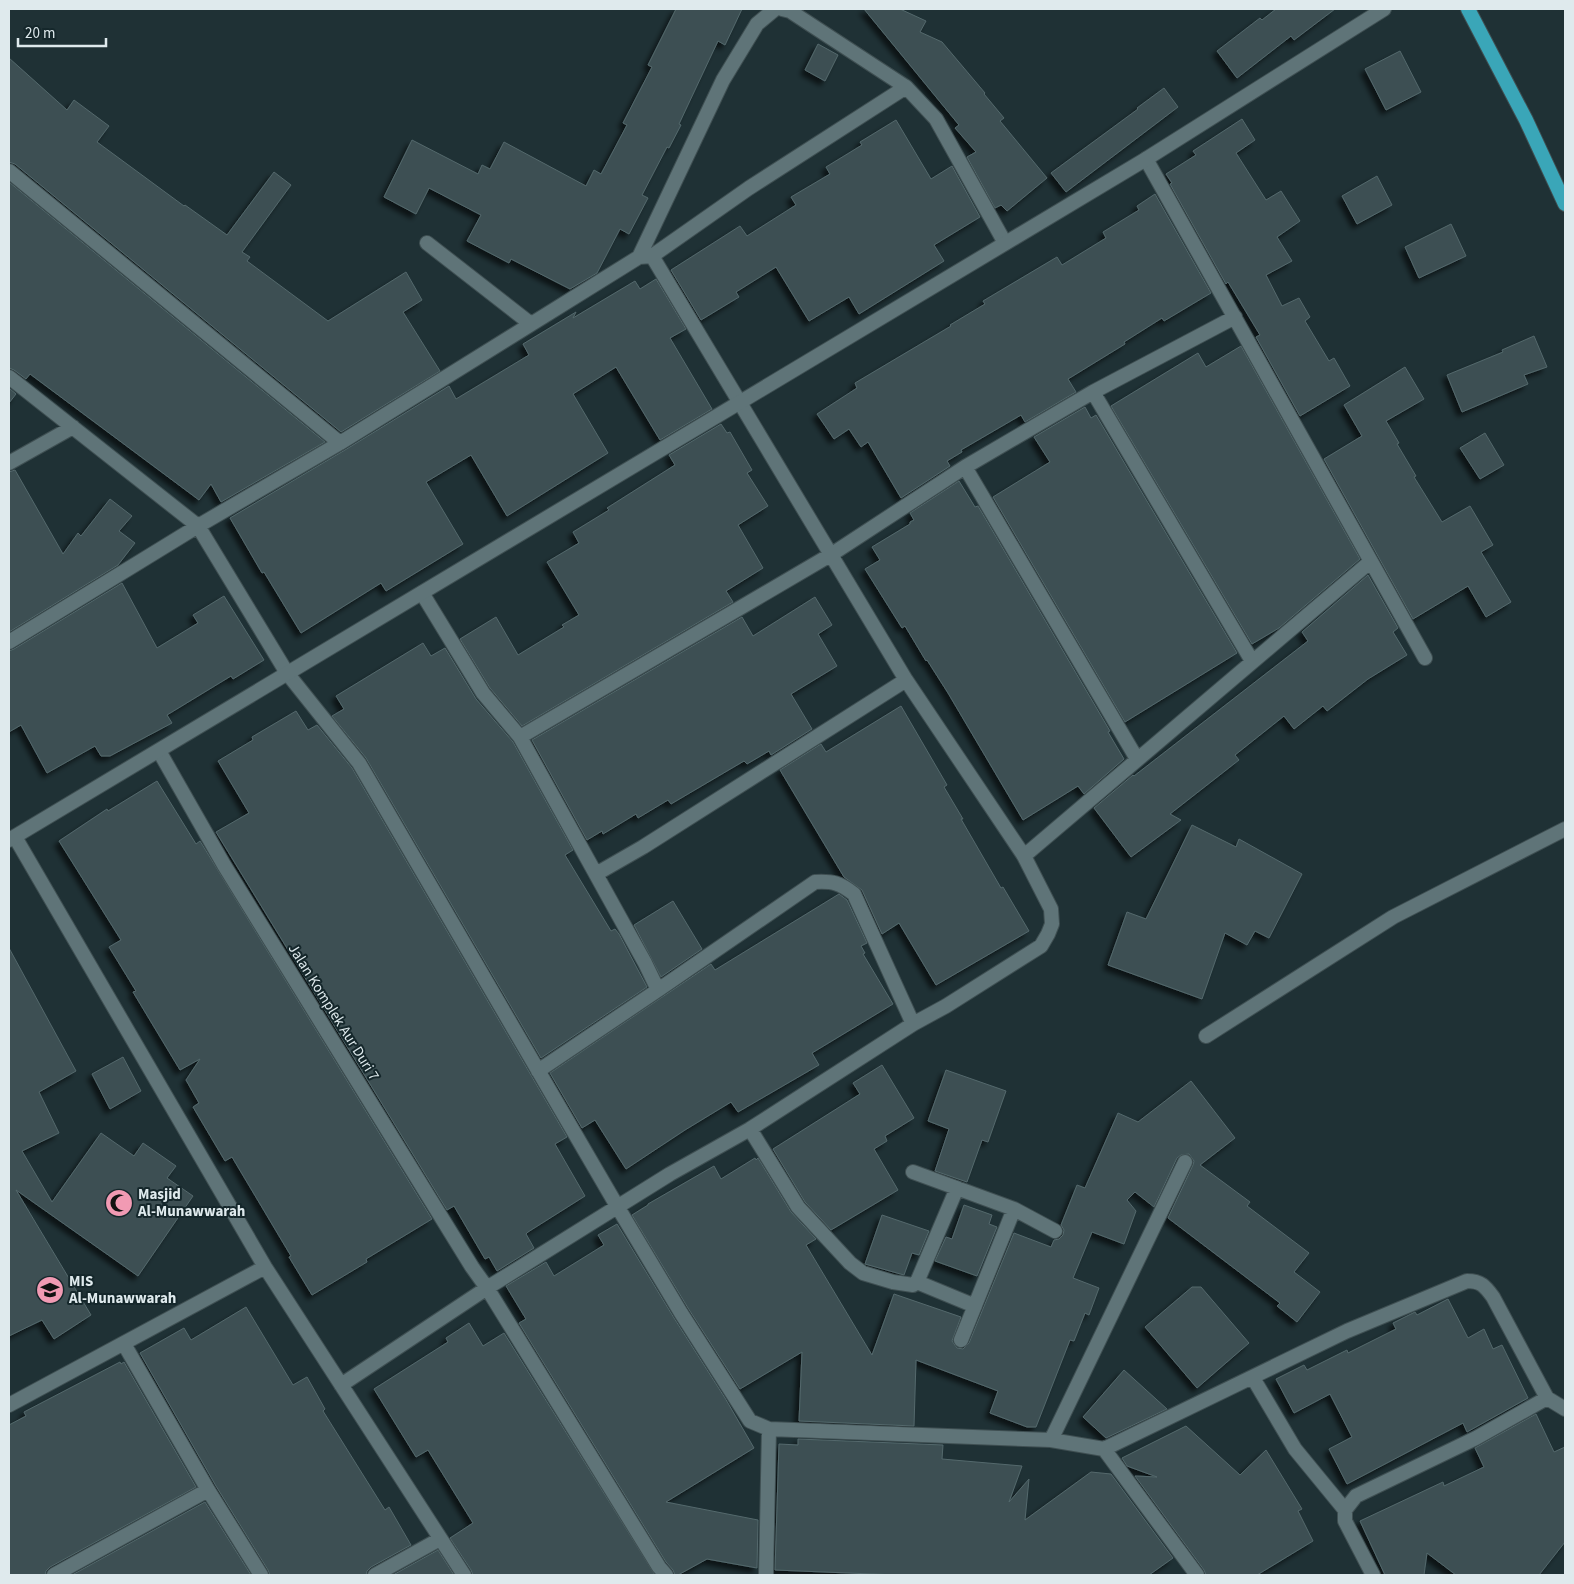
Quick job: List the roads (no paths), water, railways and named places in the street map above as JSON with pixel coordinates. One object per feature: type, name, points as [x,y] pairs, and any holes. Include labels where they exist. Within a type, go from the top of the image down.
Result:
[{"type":"highway","points":[[1468,9],[1526,120],[1565,204]]},
{"type":"street","points":[[645,256],[723,80],[757,24],[775,9]]},
{"type":"street","points":[[782,9],[790,10],[906,87],[936,119],[1005,244]]},
{"type":"street","points":[[464,1575],[265,1267],[12,838],[1146,159],[1384,9]]},
{"type":"street","points":[[9,642],[198,526],[340,443],[530,324],[645,256],[906,87]]},
{"type":"street","points":[[1146,159],[1425,658]]},
{"type":"street","points":[[9,171],[340,443]]},
{"type":"street","points":[[427,243],[530,324]]},
{"type":"street","points":[[341,1384],[487,1288],[617,1206],[750,1129],[913,1024],[946,1006],[1041,946],[1052,924],[1051,909],[1024,856],[906,680],[740,402],[645,256]]},
{"type":"street","points":[[520,737],[832,554],[965,467],[1093,392],[1235,317]]},
{"type":"street","points":[[9,377],[198,526],[287,673],[359,763],[617,1206],[681,1313],[750,1421],[769,1429],[1051,1440],[1104,1449],[1253,1378],[1347,1330],[1467,1281],[1476,1281],[1485,1286],[1493,1297],[1547,1398],[1565,1409]]},
{"type":"street","points":[[1093,392],[1252,661]]},
{"type":"street","points":[[9,463],[72,427]]},
{"type":"street","points":[[965,467],[1137,759]]},
{"type":"street","points":[[1024,856],[1370,562]]},
{"type":"street","points":[[422,593],[483,693],[520,737],[658,990]]},
{"type":"street","points":[[596,874],[644,847],[906,680]]},
{"type":"street","name":"Jalan Komplek Aur Duri 7","points":[[159,751],[224,865],[466,1258],[487,1288],[659,1567],[666,1575]]},
{"type":"street","points":[[1206,1036],[1393,916],[1565,828]]},
{"type":"street","points":[[538,1071],[815,882],[829,881],[842,884],[854,894],[913,1024]]},
{"type":"street","points":[[750,1129],[798,1207],[850,1263],[864,1273],[886,1280],[913,1286],[917,1282],[957,1188]]},
{"type":"street","points":[[1051,1440],[1185,1162]]},
{"type":"street","points":[[913,1172],[1014,1209],[1055,1230]]},
{"type":"street","points":[[961,1340],[1014,1209]]},
{"type":"street","points":[[9,1405],[265,1267]]},
{"type":"street","points":[[917,1282],[975,1306]]},
{"type":"street","points":[[124,1344],[208,1490],[261,1575]]},
{"type":"street","points":[[1253,1378],[1295,1449],[1345,1510]]},
{"type":"street","points":[[1373,1575],[1344,1521],[1345,1510],[1356,1496],[1476,1438],[1547,1398]]},
{"type":"street","points":[[766,1575],[769,1429]]},
{"type":"street","points":[[1104,1449],[1197,1575]]},
{"type":"street","points":[[54,1575],[208,1490]]},
{"type":"street","points":[[375,1575],[440,1539]]},
{"type":"place","name":"Masjid Al-Munawwarah","points":[[119,1203]]},
{"type":"place","name":"MIS Al-Munawwarah","points":[[50,1290]]}]
